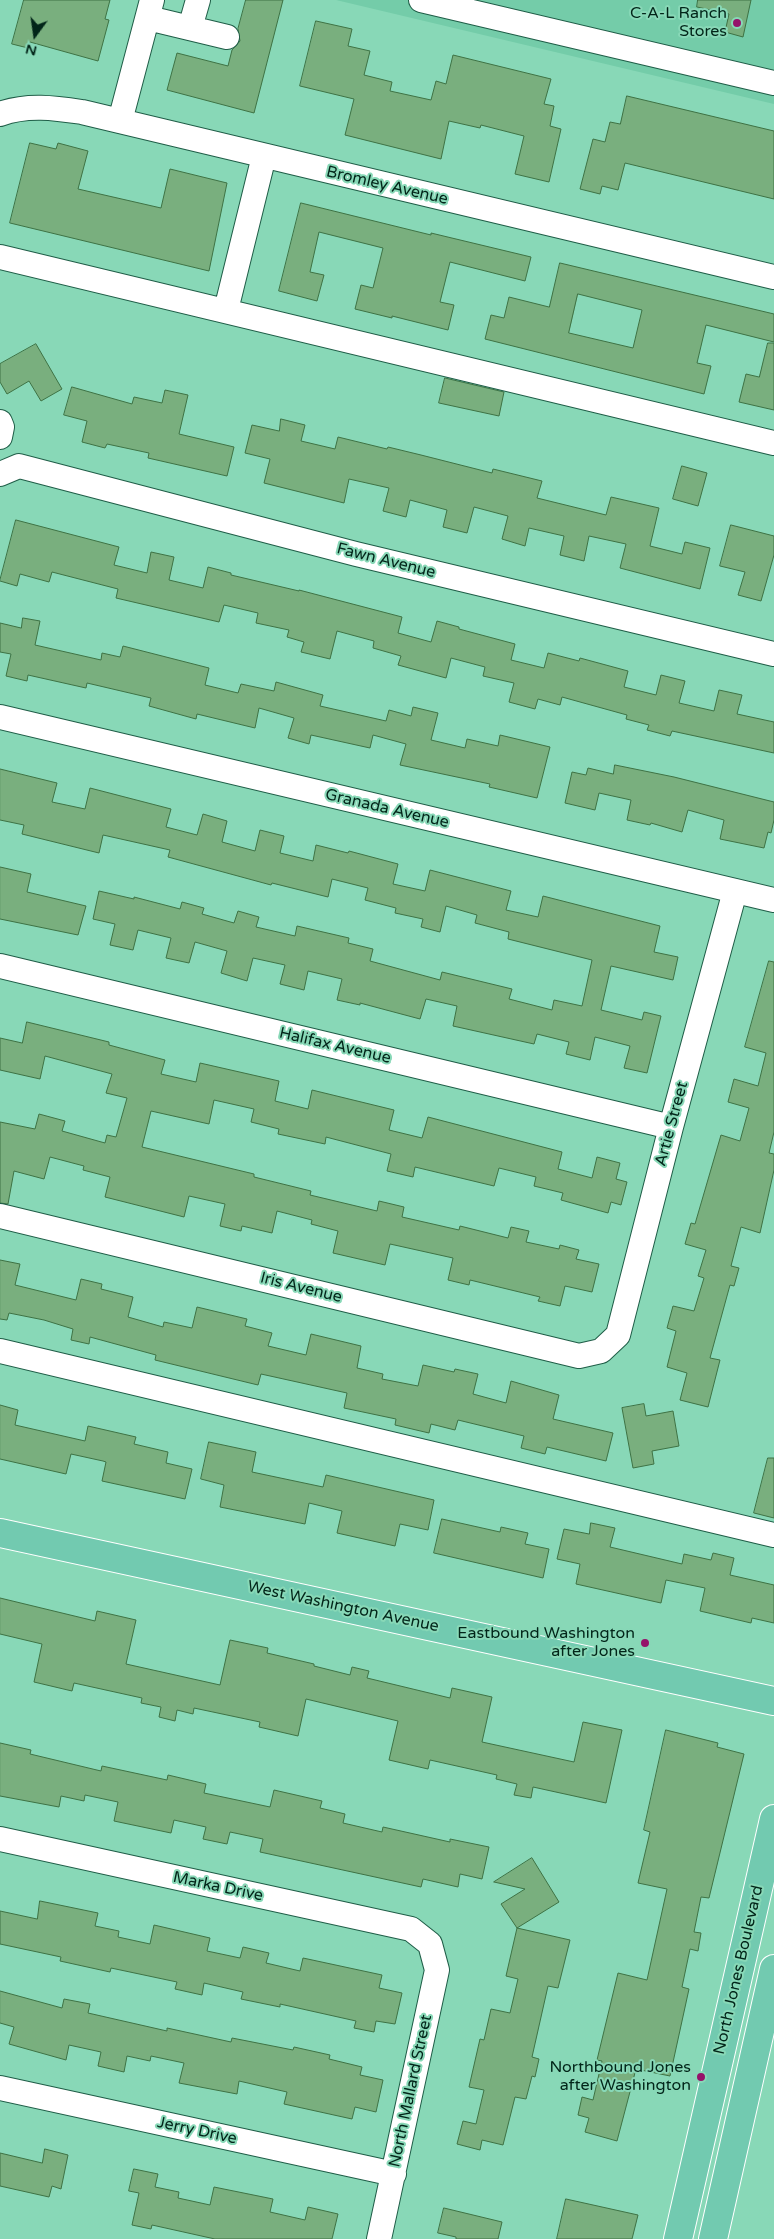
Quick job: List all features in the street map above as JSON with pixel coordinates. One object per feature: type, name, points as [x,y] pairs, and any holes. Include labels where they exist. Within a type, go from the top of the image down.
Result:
[{"type":"main road","name":"West Washington Avenue","points":[[0,1533],[774,1700]]},
{"type":"main road","name":"North Jones Boulevard","points":[[678,2239],[774,1819]]},
{"type":"main road","name":"North Jones Boulevard","points":[[713,2239],[774,1969]]},
{"type":"street","points":[[190,28],[198,0]]},
{"type":"street","points":[[421,0],[774,83]]},
{"type":"street","points":[[120,121],[150,9],[190,28],[227,37]]},
{"type":"street","name":"Bromley Avenue","points":[[1,109],[42,107],[82,112],[774,277]]},
{"type":"street","points":[[226,310],[264,156]]},
{"type":"street","points":[[0,257],[774,443]]},
{"type":"street","points":[[0,422],[2,427],[0,437]]},
{"type":"street","name":"Fawn Avenue","points":[[0,474],[19,466],[356,554],[774,654]]},
{"type":"street","name":"Granada Avenue","points":[[0,717],[774,900]]},
{"type":"street","name":"Artie Street","points":[[601,1352],[618,1336],[671,1127],[735,890]]},
{"type":"street","name":"Halifax Avenue","points":[[0,966],[671,1127]]},
{"type":"street","name":"Iris Avenue","points":[[0,1216],[579,1356],[601,1352]]},
{"type":"street","points":[[0,1351],[774,1535]]},
{"type":"street","name":"Marka Drive","points":[[0,1839],[411,1929],[430,1944]]},
{"type":"street","name":"North Mallard Street","points":[[379,2239],[437,1970],[430,1944]]},
{"type":"street","name":"Jerry Drive","points":[[0,2088],[394,2174]]},
{"type":"shaded area","points":[[336,0],[774,0],[774,104]]},
{"type":"building","points":[[24,0],[110,0],[105,19],[109,20],[98,61],[30,42],[28,48],[12,44]]},
{"type":"building","points":[[246,0],[283,0],[254,113],[167,90],[177,53],[228,66],[232,50],[240,41],[238,29]]},
{"type":"building","name":"C-A-L Ranch Stores","points":[[698,0],[751,0],[743,37],[725,32],[729,14],[697,7]]},
{"type":"building","points":[[316,21],[352,29],[348,46],[370,51],[364,75],[392,82],[390,91],[431,100],[436,81],[446,84],[453,55],[551,79],[544,104],[554,106],[550,126],[561,129],[549,182],[515,174],[524,136],[481,125],[480,128],[449,121],[441,159],[345,135],[354,99],[300,86]]},
{"type":"building","points":[[627,96],[774,131],[774,199],[625,163],[618,190],[602,186],[600,194],[580,189],[593,139],[605,142],[610,122],[620,124]]},
{"type":"building","points":[[30,143],[56,149],[58,143],[88,151],[78,189],[161,208],[170,169],[227,183],[209,271],[10,223]]},
{"type":"building","points":[[301,203],[531,257],[525,281],[450,262],[440,302],[454,305],[448,330],[392,316],[392,318],[355,309],[361,285],[373,288],[383,248],[319,232],[310,272],[324,275],[317,301],[279,291]]},
{"type":"building","points":[[560,263],[774,314],[774,342],[706,325],[697,363],[711,366],[704,394],[485,339],[491,315],[504,318],[509,297],[549,307]],"holes":[[[578,294],[642,310],[633,348],[569,333]]]},
{"type":"building","points":[[768,343],[774,343],[774,410],[739,402],[746,374],[759,377]]},
{"type":"building","points":[[36,344],[62,389],[41,401],[29,381],[7,394],[0,382],[0,364]]},
{"type":"building","points":[[445,378],[504,392],[499,416],[439,403]]},
{"type":"building","points":[[72,387],[132,404],[134,397],[162,403],[165,390],[188,395],[179,434],[234,447],[227,476],[148,458],[149,453],[107,444],[105,448],[82,442],[87,421],[64,415]]},
{"type":"building","points":[[281,419],[305,425],[301,441],[335,449],[338,437],[387,449],[388,447],[492,473],[493,469],[542,481],[537,498],[606,515],[611,497],[659,508],[650,546],[682,554],[685,542],[710,548],[700,589],[620,568],[626,544],[589,536],[584,561],[560,555],[564,536],[529,528],[525,546],[502,539],[508,516],[474,507],[467,533],[443,527],[447,510],[410,500],[406,517],[383,511],[389,488],[349,479],[344,503],[264,483],[270,459],[245,453],[252,425],[279,431]]},
{"type":"building","points":[[682,466],[707,473],[698,506],[673,499]]},
{"type":"building","points":[[16,520],[119,547],[114,565],[147,573],[151,552],[174,557],[169,580],[203,588],[208,567],[231,573],[231,575],[299,590],[402,617],[398,633],[431,642],[437,621],[515,644],[511,660],[544,668],[548,653],[579,661],[580,658],[628,671],[624,687],[656,695],[661,675],[685,681],[679,703],[714,711],[719,690],[742,695],[737,714],[774,722],[774,753],[672,731],[670,736],[647,730],[649,725],[626,719],[627,715],[562,697],[560,705],[538,699],[535,709],[509,702],[514,683],[483,676],[485,667],[451,658],[446,678],[398,665],[401,656],[373,648],[374,641],[337,631],[330,659],[301,652],[304,642],[287,637],[289,630],[256,623],[258,613],[224,605],[219,622],[116,598],[118,589],[52,572],[49,582],[20,574],[17,586],[0,581]]},
{"type":"building","points":[[731,525],[774,536],[774,555],[761,601],[738,595],[745,572],[720,566]]},
{"type":"building","points":[[23,618],[40,621],[35,645],[101,660],[102,653],[120,657],[123,646],[209,668],[205,685],[238,693],[241,684],[274,691],[276,682],[323,695],[320,706],[386,721],[389,710],[411,716],[413,707],[438,713],[431,740],[465,748],[467,739],[498,746],[500,735],[550,747],[537,798],[489,787],[490,784],[400,765],[406,744],[373,735],[370,748],[311,735],[309,744],[288,738],[294,718],[259,708],[255,728],[197,714],[196,719],[149,706],[151,698],[87,683],[86,688],[28,675],[27,681],[6,676],[11,654],[0,652],[0,623],[21,628]]},
{"type":"building","points":[[615,765],[674,777],[774,802],[774,820],[771,833],[768,832],[764,848],[720,839],[724,820],[688,810],[682,832],[651,823],[650,825],[627,820],[631,800],[599,793],[595,810],[565,803],[572,772],[586,775],[588,768],[613,774]]},
{"type":"building","points":[[0,769],[57,783],[52,802],[85,809],[90,788],[171,809],[166,827],[197,835],[203,814],[227,821],[222,842],[255,851],[260,830],[284,836],[280,853],[313,861],[316,845],[348,853],[349,851],[398,864],[393,884],[425,891],[430,870],[511,891],[506,910],[538,917],[543,896],[660,926],[654,952],[678,957],[673,980],[611,966],[601,1010],[642,1020],[644,1012],[661,1016],[647,1073],[624,1068],[630,1046],[595,1037],[590,1060],[566,1054],[569,1042],[537,1034],[534,1044],[453,1026],[457,1006],[426,999],[420,1019],[360,1003],[360,1005],[337,1000],[342,979],[308,971],[304,990],[280,984],[285,965],[253,958],[247,981],[221,973],[227,951],[195,942],[189,963],[166,958],[171,938],[138,930],[133,950],[110,945],[115,924],[93,919],[99,891],[134,899],[134,897],[180,909],[182,902],[204,908],[202,914],[234,923],[238,911],[259,917],[256,927],[295,936],[297,926],[349,938],[348,943],[373,949],[370,961],[440,980],[442,972],[512,989],[509,999],[552,1010],[554,1000],[582,1006],[592,960],[508,939],[509,932],[475,923],[477,915],[446,906],[440,932],[421,927],[423,919],[395,913],[396,908],[365,900],[368,888],[332,879],[328,897],[272,883],[271,885],[168,857],[170,850],[103,835],[99,853],[22,834],[24,825],[0,820]]},
{"type":"building","points":[[0,867],[31,874],[27,892],[86,906],[78,935],[0,919]]},
{"type":"building","points":[[769,961],[774,962],[774,1132],[769,1153],[774,1154],[774,1170],[760,1233],[741,1227],[731,1266],[739,1268],[734,1286],[730,1285],[710,1358],[720,1360],[708,1407],[680,1400],[687,1373],[667,1367],[676,1331],[667,1328],[673,1306],[694,1311],[704,1278],[698,1276],[706,1250],[685,1244],[691,1223],[695,1224],[721,1135],[740,1141],[749,1108],[728,1102],[734,1079],[758,1086],[766,1053],[745,1047]]},
{"type":"building","points":[[27,1022],[109,1042],[109,1045],[165,1060],[161,1074],[196,1082],[200,1063],[279,1081],[275,1101],[308,1109],[312,1090],[394,1110],[389,1130],[422,1138],[428,1117],[562,1152],[558,1169],[592,1178],[597,1157],[620,1163],[616,1179],[627,1182],[621,1205],[611,1202],[608,1213],[561,1200],[563,1193],[534,1186],[536,1177],[499,1168],[494,1186],[415,1167],[413,1177],[387,1171],[391,1154],[326,1137],[325,1144],[278,1134],[279,1129],[251,1122],[254,1109],[214,1100],[209,1124],[151,1111],[142,1147],[254,1174],[254,1177],[311,1191],[310,1195],[377,1211],[379,1201],[404,1207],[402,1217],[459,1230],[460,1226],[508,1238],[511,1227],[529,1231],[526,1242],[559,1249],[560,1245],[579,1250],[576,1259],[599,1264],[592,1292],[565,1286],[560,1306],[538,1301],[540,1297],[470,1280],[469,1285],[448,1280],[453,1258],[390,1244],[385,1265],[333,1253],[338,1231],[311,1224],[312,1220],[277,1211],[272,1233],[242,1226],[241,1231],[220,1226],[225,1204],[189,1196],[184,1217],[105,1197],[110,1177],[83,1170],[84,1166],[50,1157],[44,1179],[14,1171],[8,1204],[0,1203],[0,1122],[35,1129],[39,1114],[65,1121],[62,1131],[105,1143],[107,1135],[116,1137],[127,1098],[106,1093],[112,1074],[45,1056],[40,1079],[0,1070],[0,1038],[22,1043]]},
{"type":"building","points":[[0,1260],[20,1264],[15,1285],[76,1300],[81,1279],[102,1284],[101,1289],[133,1297],[128,1317],[163,1327],[164,1322],[192,1328],[197,1307],[247,1319],[245,1326],[272,1333],[268,1346],[306,1355],[311,1334],[361,1346],[357,1368],[383,1374],[382,1379],[418,1386],[423,1365],[454,1372],[455,1369],[478,1374],[473,1394],[506,1403],[511,1381],[559,1395],[553,1419],[613,1433],[606,1461],[547,1447],[545,1454],[521,1448],[524,1436],[458,1420],[455,1430],[431,1424],[429,1433],[395,1425],[396,1419],[344,1408],[347,1393],[261,1374],[258,1385],[155,1360],[156,1355],[90,1337],[89,1344],[71,1340],[73,1329],[44,1320],[9,1313],[7,1320],[0,1319]]},
{"type":"building","points":[[644,1404],[646,1416],[673,1411],[679,1446],[652,1451],[654,1464],[633,1468],[622,1408]]},
{"type":"building","points":[[0,1405],[18,1410],[15,1425],[85,1441],[88,1426],[136,1437],[134,1444],[168,1452],[166,1463],[192,1469],[185,1499],[102,1481],[106,1462],[71,1454],[66,1474],[0,1459]]},
{"type":"building","points":[[209,1442],[256,1452],[252,1472],[323,1487],[326,1475],[434,1500],[428,1530],[400,1524],[395,1546],[337,1533],[342,1511],[309,1503],[305,1524],[220,1507],[224,1485],[201,1479]]},
{"type":"building","points":[[768,1458],[774,1458],[774,1518],[754,1513]]},
{"type":"building","points":[[442,1519],[500,1532],[501,1527],[528,1533],[525,1544],[549,1549],[543,1578],[434,1553]]},
{"type":"building","points":[[591,1523],[615,1528],[610,1547],[682,1564],[684,1554],[711,1560],[713,1553],[734,1558],[730,1575],[774,1585],[774,1623],[752,1618],[751,1623],[700,1611],[705,1588],[666,1580],[661,1603],[576,1584],[580,1564],[557,1559],[564,1529],[589,1534]]},
{"type":"building","points":[[0,1598],[95,1621],[97,1611],[136,1620],[126,1664],[220,1685],[230,1640],[268,1648],[267,1653],[350,1675],[352,1667],[369,1671],[367,1678],[450,1698],[452,1688],[492,1697],[482,1742],[574,1762],[583,1722],[622,1730],[606,1803],[533,1787],[531,1798],[514,1795],[517,1784],[496,1779],[497,1775],[430,1760],[428,1769],[389,1760],[398,1721],[306,1699],[298,1736],[259,1727],[260,1722],[194,1708],[193,1714],[177,1710],[175,1721],[159,1717],[161,1707],[141,1703],[142,1698],[74,1683],[72,1691],[34,1682],[42,1644],[0,1634]]},
{"type":"building","points":[[666,1730],[718,1743],[717,1747],[744,1754],[709,1898],[701,1897],[694,1932],[701,1933],[698,1951],[690,1949],[682,1987],[689,1989],[670,2076],[636,2069],[617,2141],[585,2132],[589,2118],[578,2115],[582,2097],[593,2100],[602,2061],[597,2060],[618,1973],[647,1980],[667,1889],[638,1883],[650,1832],[644,1830]]},
{"type":"building","points":[[0,1743],[31,1750],[30,1754],[101,1771],[102,1766],[167,1780],[168,1775],[206,1784],[204,1793],[270,1807],[274,1790],[322,1801],[320,1808],[345,1814],[343,1823],[382,1832],[383,1827],[450,1842],[450,1839],[489,1847],[482,1879],[460,1874],[458,1887],[423,1879],[421,1887],[260,1852],[263,1839],[230,1832],[227,1844],[203,1839],[206,1827],[174,1820],[171,1833],[114,1821],[118,1802],[85,1795],[84,1801],[61,1796],[59,1807],[0,1796]]},
{"type":"building","points":[[532,1858],[559,1902],[517,1928],[501,1904],[525,1889],[494,1882]]},
{"type":"building","points":[[40,1901],[98,1913],[95,1926],[119,1931],[118,1937],[150,1944],[154,1925],[210,1938],[207,1951],[240,1958],[243,1947],[269,1953],[266,1963],[300,1971],[303,1958],[382,1975],[379,1988],[402,1993],[395,2024],[376,2021],[374,2032],[354,2028],[356,2021],[280,2004],[280,2007],[241,1999],[243,1992],[204,1983],[202,1995],[175,1989],[177,1982],[111,1968],[110,1972],[60,1961],[61,1957],[0,1944],[0,1911],[37,1919]]},
{"type":"building","points":[[517,1928],[570,1940],[558,1988],[548,1986],[532,2057],[539,2059],[535,2077],[532,2076],[526,2099],[515,2097],[503,2145],[482,2140],[480,2150],[457,2144],[463,2121],[476,2124],[484,2090],[469,2087],[480,2039],[484,2040],[491,2009],[510,2013],[518,1979],[506,1976]]},
{"type":"building","points":[[0,1991],[62,2008],[64,1999],[90,2004],[88,2013],[167,2031],[167,2028],[231,2042],[232,2038],[293,2050],[294,2047],[330,2055],[329,2059],[362,2067],[360,2075],[383,2080],[376,2112],[355,2107],[352,2119],[284,2104],[287,2092],[239,2081],[237,2094],[179,2083],[184,2063],[151,2056],[150,2061],[127,2056],[124,2072],[98,2066],[101,2052],[69,2045],[66,2060],[9,2044],[14,2027],[0,2023]]},
{"type":"building","points":[[45,2149],[68,2155],[61,2189],[52,2186],[49,2197],[0,2186],[0,2153],[42,2163]]},
{"type":"building","points":[[134,2169],[158,2174],[155,2187],[179,2192],[178,2198],[210,2205],[214,2187],[273,2199],[270,2212],[305,2220],[308,2207],[338,2214],[332,2239],[215,2239],[152,2225],[151,2229],[132,2225],[139,2193],[129,2191]]},
{"type":"building","points":[[566,2199],[638,2215],[632,2239],[557,2239]]},
{"type":"building","points":[[444,2208],[502,2222],[498,2239],[456,2239],[456,2237],[438,2233]]},
{"type":"place","name":"C-A-L Ranch Stores","points":[[737,23]]},
{"type":"place","name":"Eastbound Washington after Jones","points":[[645,1643]]},
{"type":"place","name":"Northbound Jones after Washington","points":[[701,2077]]}]
